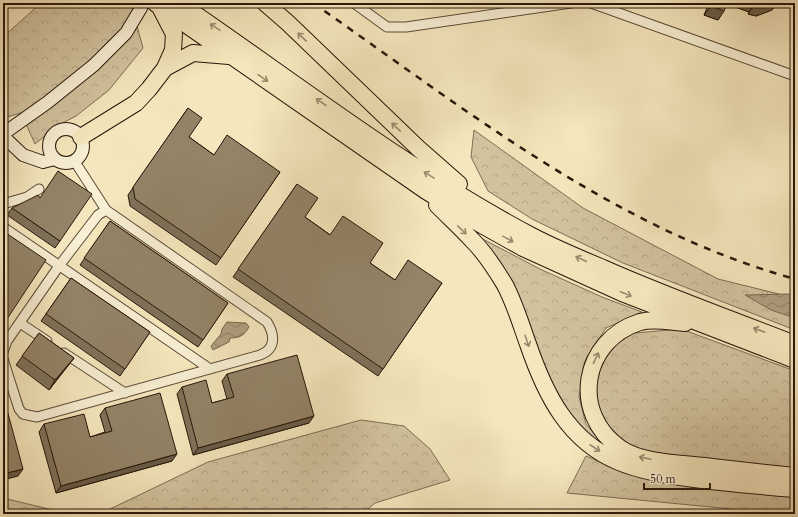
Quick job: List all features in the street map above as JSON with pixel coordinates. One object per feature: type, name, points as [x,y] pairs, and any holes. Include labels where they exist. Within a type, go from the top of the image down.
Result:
[{"type":"highway","points":[[179,3],[397,155],[533,237],[630,280],[795,344]]},
{"type":"highway","points":[[265,3],[288,23],[418,148],[470,193],[486,210]]},
{"type":"highway","points":[[152,6],[231,56],[426,191],[523,248],[616,290],[795,360]]},
{"type":"highway","points":[[81,137],[136,103],[165,68],[173,50],[174,34],[152,6]]},
{"type":"highway","points":[[165,68],[193,53],[231,56]]},
{"type":"highway","points":[[426,191],[474,242],[491,263],[505,286],[516,310],[543,385],[557,410],[574,431],[593,448],[618,462],[662,474],[705,481],[795,489]]},
{"type":"highway","points":[[699,323],[659,321],[641,322],[626,328],[610,338],[599,352],[592,367],[588,381],[588,394],[591,410],[597,423],[607,437],[620,448],[638,457],[661,462],[795,476]]},
{"type":"street","points":[[354,3],[387,27],[406,27],[571,3]]},
{"type":"street","points":[[592,3],[795,76]]},
{"type":"street","points":[[55,159],[43,162],[23,155],[3,135],[48,102],[94,65],[152,6]]},
{"type":"street","points":[[33,158],[41,154],[49,147],[52,137],[61,130],[72,130],[81,137],[83,142],[83,152],[76,161],[69,163],[62,163],[55,159],[51,154],[49,147]]},
{"type":"street","points":[[3,359],[19,409],[23,414],[37,417],[265,353],[271,347],[273,339],[272,330],[267,322],[106,210],[76,161]]},
{"type":"street","points":[[3,204],[27,197],[39,189]]},
{"type":"street","points":[[3,350],[7,341],[59,266],[98,215],[106,210]]},
{"type":"street","points":[[3,227],[210,369]]},
{"type":"street","points":[[20,323],[125,393]]},
{"type":"green space","points":[[41,3],[130,3],[143,48],[109,90],[76,116],[57,126],[35,144],[21,113],[3,118],[3,37]]},
{"type":"green space","points":[[474,130],[583,208],[718,279],[795,298],[795,330],[623,263],[532,219],[488,191],[471,157]]},
{"type":"green space","points":[[479,237],[540,269],[602,297],[642,312],[606,328],[585,361],[579,397],[586,424],[607,449],[578,425],[556,397]]},
{"type":"green space","points":[[681,329],[795,371],[795,469],[684,458],[633,448],[610,428],[596,403],[597,370],[617,342],[635,333]]},
{"type":"green space","points":[[361,420],[404,426],[430,449],[450,480],[375,503],[362,514],[3,514],[3,498],[61,512],[106,511],[208,462]]},
{"type":"green space","points":[[586,456],[625,473],[715,489],[795,496],[795,514],[567,493]]},
{"type":"water","points":[[788,294],[795,296],[795,318],[771,310],[745,295]]},
{"type":"water","points":[[227,322],[246,323],[249,327],[241,336],[230,338],[229,342],[213,350],[211,346],[221,334],[222,329]]},
{"type":"building","points":[[712,3],[727,3],[724,11],[711,6]]},
{"type":"building","points":[[755,3],[773,3],[762,7]]},
{"type":"building","points":[[188,108],[202,118],[189,137],[214,155],[227,135],[280,172],[221,258],[135,199],[133,187]]},
{"type":"building","points":[[58,171],[92,194],[60,241],[12,208],[38,195],[40,198]]},
{"type":"building","points":[[297,184],[318,198],[305,217],[330,235],[343,216],[383,243],[370,263],[395,280],[408,260],[442,283],[383,369],[238,269]]},
{"type":"building","points":[[110,221],[228,303],[203,340],[84,258]]},
{"type":"building","points":[[3,231],[46,260],[7,319],[3,316]]},
{"type":"building","points":[[71,278],[150,332],[125,369],[46,314]]},
{"type":"building","points":[[39,333],[74,358],[55,380],[22,356]]},
{"type":"building","points":[[297,355],[314,416],[198,448],[182,387],[206,380],[212,403],[234,397],[227,374]]},
{"type":"building","points":[[160,393],[177,454],[61,486],[44,424],[84,414],[90,437],[112,431],[105,408]]},
{"type":"building","points":[[3,395],[23,469],[3,474]]},
{"type":"railway","points":[[313,3],[484,123],[543,162],[603,197],[665,230],[729,257],[795,279]]}]
